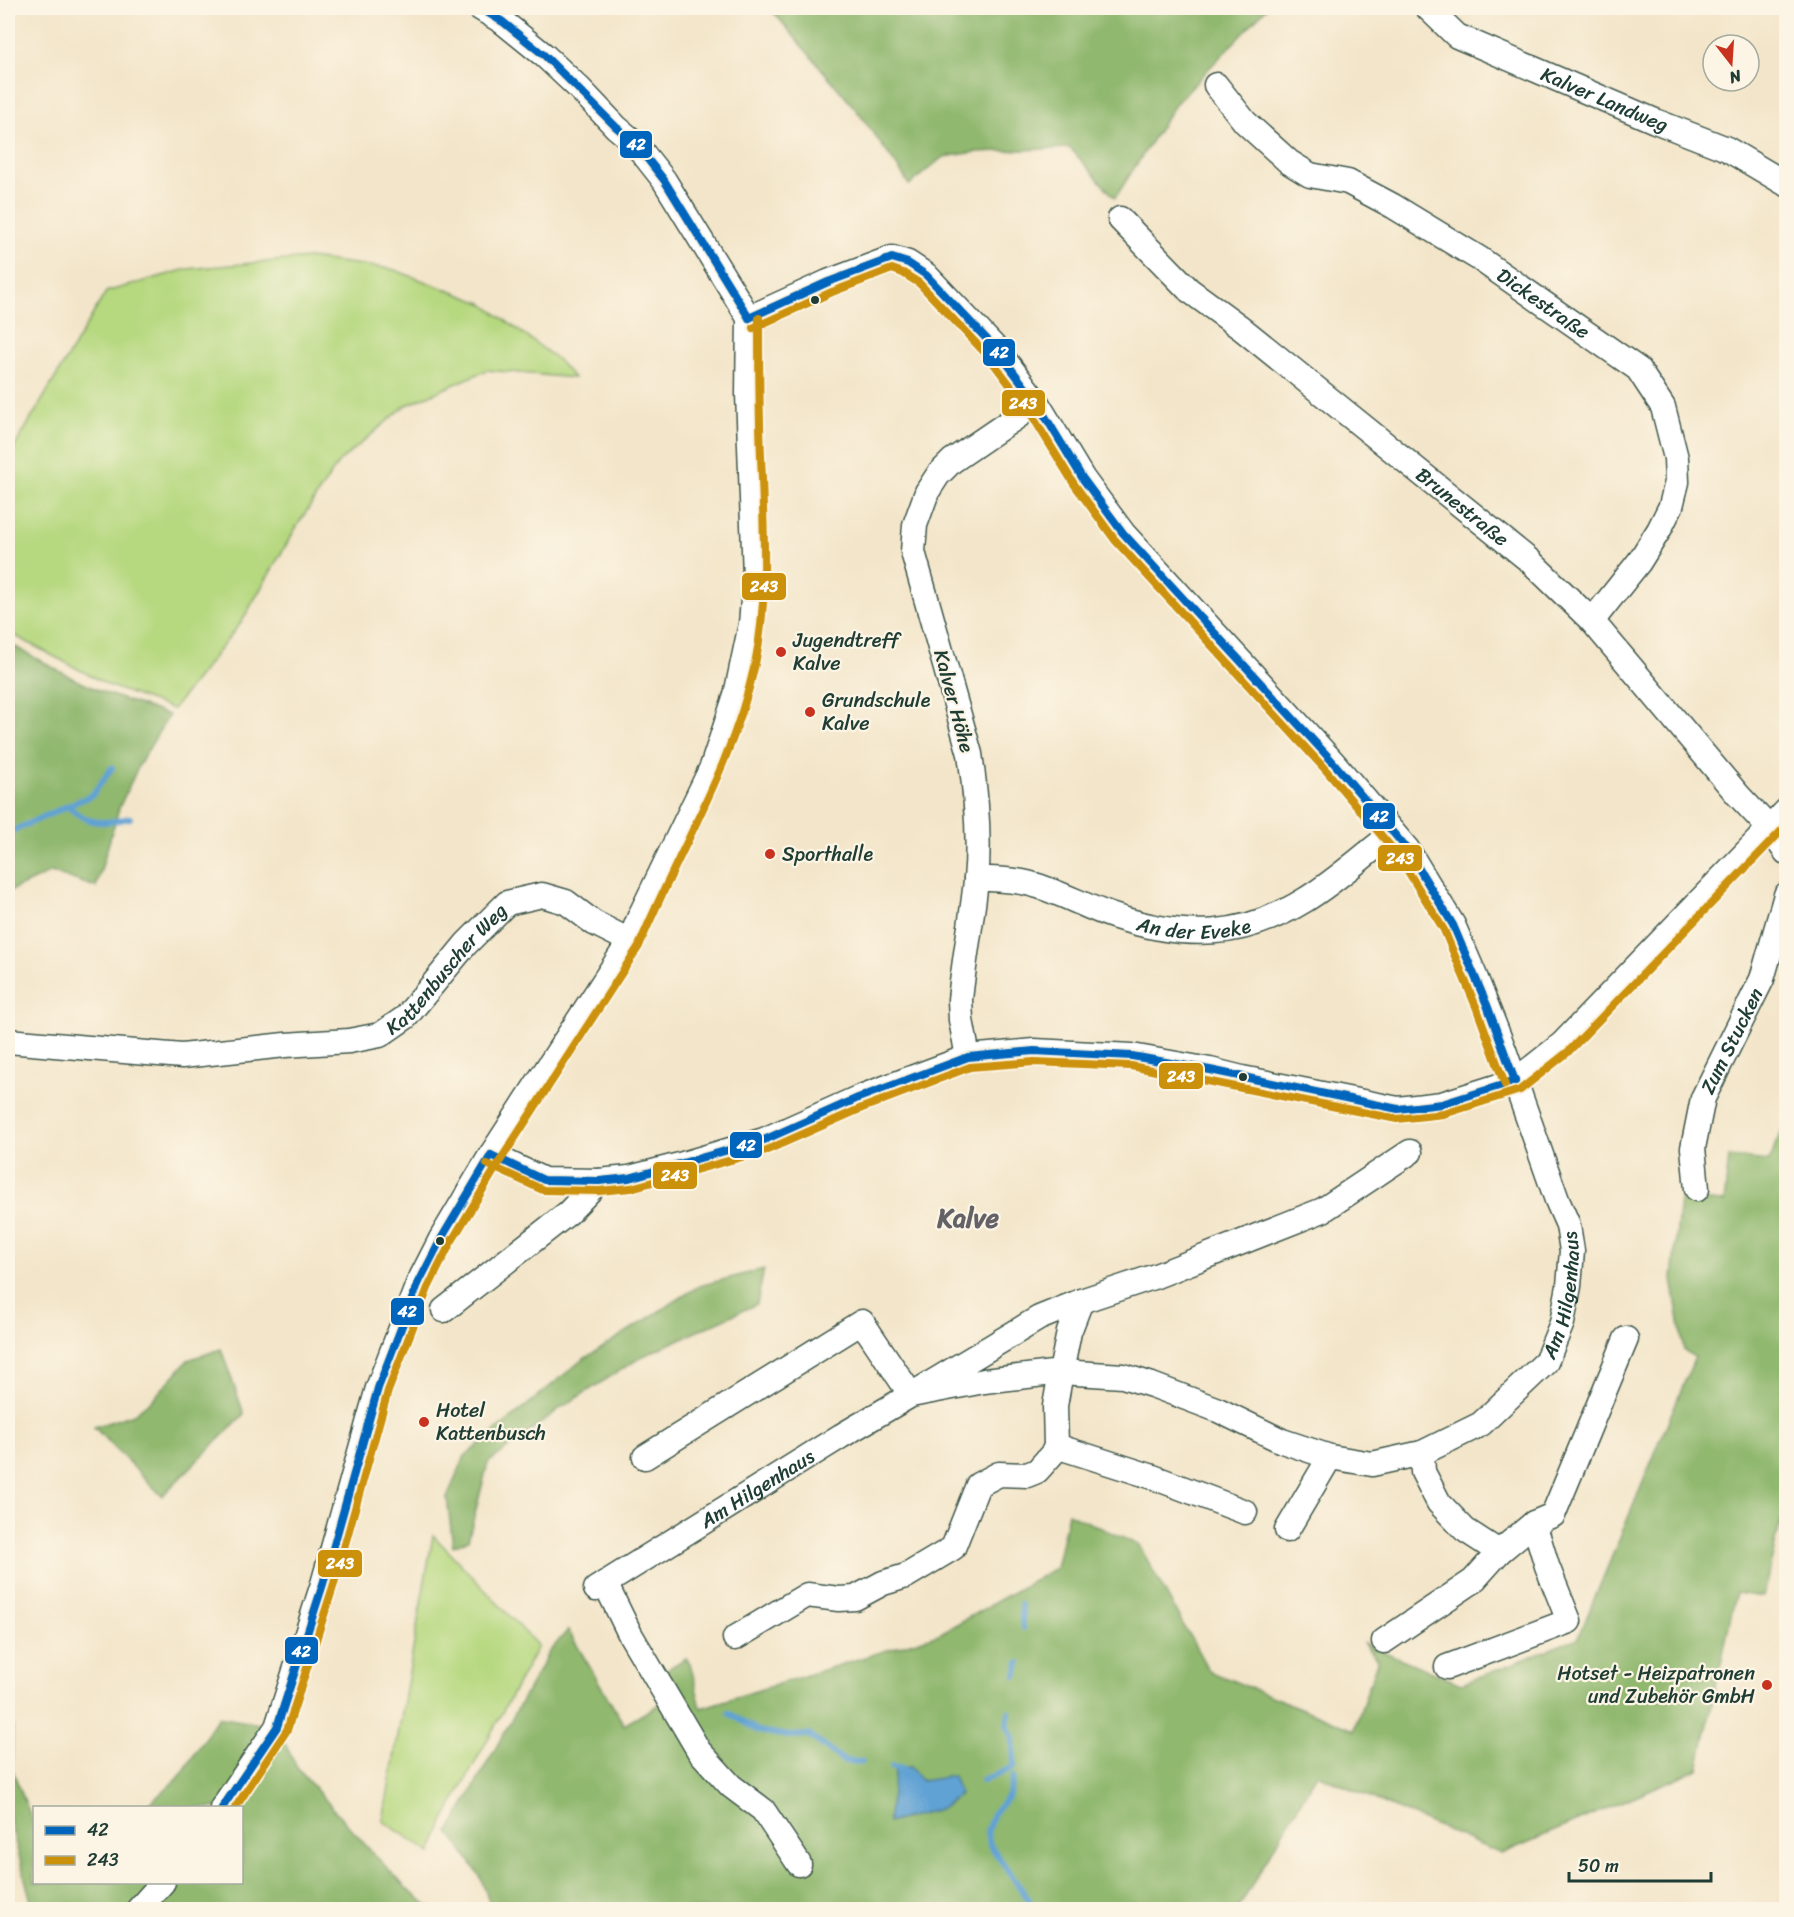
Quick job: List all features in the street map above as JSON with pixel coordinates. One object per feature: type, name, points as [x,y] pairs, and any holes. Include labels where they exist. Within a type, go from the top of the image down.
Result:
[{"type":"street","points":[[223,1806],[277,1727],[323,1584],[382,1377],[418,1284],[441,1239],[491,1155],[630,940],[712,767],[736,695],[751,624],[755,576],[748,394],[749,318],[664,180],[634,142],[545,56],[503,22],[480,8]]},
{"type":"street","name":"Kalver Landweg","points":[[1428,8],[1457,36],[1633,112],[1726,149],[1786,184]]},
{"type":"street","name":"Dickestraße","points":[[1216,85],[1245,122],[1289,162],[1310,175],[1348,182],[1393,206],[1480,259],[1638,369],[1663,407],[1676,458],[1677,482],[1671,506],[1654,538],[1639,562],[1592,621]]},
{"type":"street","name":"Brunestraße","points":[[1120,219],[1189,290],[1250,335],[1530,561],[1592,621],[1770,830]]},
{"type":"street","name":"Am Hilgenhaus","points":[[749,318],[828,282],[892,258],[908,263],[926,275],[997,350],[1036,403],[1083,480],[1123,533],[1332,761],[1407,849],[1453,925],[1483,994],[1568,1225],[1572,1251],[1569,1286],[1562,1323],[1546,1362],[1481,1424],[1422,1453],[1372,1464],[1330,1457],[1282,1441],[1218,1410],[1122,1376],[1061,1372],[984,1381],[911,1395]]},
{"type":"street","name":"Kalver Höhe","points":[[968,1057],[960,1000],[976,878],[976,808],[972,765],[913,552],[915,525],[927,492],[938,475],[952,461],[1036,403]]},
{"type":"street","points":[[491,1155],[544,1180],[598,1181],[628,1178],[764,1140],[858,1098],[968,1057],[1034,1051],[1132,1056],[1398,1109],[1442,1104],[1515,1082],[1562,1044],[1786,811]]},
{"type":"street","points":[[1770,830],[1786,852]]},
{"type":"street","name":"An der Eveke","points":[[976,878],[1029,883],[1115,917],[1158,929],[1205,933],[1245,927],[1278,915],[1307,899],[1393,833]]},
{"type":"street","name":"Kattenbuscher Weg","points":[[8,1041],[182,1056],[349,1041],[380,1035],[406,1017],[466,944],[507,903],[542,895],[566,902],[594,924],[630,940]]},
{"type":"street","name":"Zum Stucken","points":[[1698,1189],[1693,1148],[1703,1098],[1762,979],[1786,895]]},
{"type":"street","name":"Am Hilgenhaus","points":[[799,1864],[763,1810],[731,1786],[699,1750],[601,1586],[841,1436],[1039,1318],[1166,1272],[1323,1210],[1410,1152]]},
{"type":"street","points":[[444,1310],[568,1214],[598,1181]]},
{"type":"street","points":[[735,1638],[807,1595],[839,1599],[855,1598],[884,1583],[906,1576],[953,1548],[978,1485],[999,1474],[1026,1475],[1037,1471],[1053,1453],[1056,1446],[1055,1406],[1069,1332],[1081,1301]]},
{"type":"street","points":[[645,1457],[862,1322],[911,1395]]},
{"type":"street","points":[[1384,1641],[1473,1581],[1500,1552],[1534,1523],[1553,1515],[1626,1339]]},
{"type":"street","points":[[1056,1446],[1153,1477],[1245,1512]]},
{"type":"street","points":[[1422,1453],[1423,1472],[1439,1503],[1465,1530],[1500,1552]]},
{"type":"street","points":[[1287,1530],[1330,1457]]},
{"type":"street","points":[[1447,1667],[1569,1621],[1547,1566],[1534,1523]]},
{"type":"street","points":[[138,1910],[161,1884]]},
{"type":"green space","points":[[770,8],[1267,8],[1176,103],[1115,198],[1070,148],[977,152],[943,157],[909,185],[858,112]]},
{"type":"green space","points":[[309,258],[392,269],[482,303],[557,359],[574,378],[487,370],[405,406],[338,463],[297,526],[242,621],[173,709],[110,686],[8,632],[8,458],[106,292],[187,269]]},
{"type":"green space","points":[[8,643],[105,693],[169,715],[139,765],[119,808],[96,887],[51,872],[8,892]]},
{"type":"green space","points":[[1786,1123],[1786,1499],[1763,1597],[1736,1593],[1698,1769],[1501,1854],[1317,1774],[1238,1909],[492,1909],[480,1876],[449,1832],[549,1652],[568,1630],[624,1725],[672,1697],[659,1674],[686,1658],[690,1663],[701,1708],[939,1634],[1056,1568],[1068,1513],[1139,1545],[1209,1671],[1354,1730],[1378,1659],[1363,1643],[1461,1684],[1578,1638],[1695,1357],[1684,1351],[1672,1279],[1680,1199],[1724,1202],[1729,1157],[1769,1161]]},
{"type":"green space","points":[[764,1269],[757,1304],[643,1356],[562,1407],[488,1463],[468,1540],[453,1546],[447,1497],[465,1456],[582,1360],[699,1286]]},
{"type":"green space","points":[[221,1349],[244,1414],[162,1496],[94,1427],[134,1414],[154,1398],[188,1360]]},
{"type":"green space","points":[[433,1535],[538,1646],[443,1822],[431,1853],[383,1821]]},
{"type":"green space","points":[[8,1686],[13,1693],[12,1769],[33,1822],[33,1884],[243,1884],[243,1806],[147,1806],[182,1774],[218,1717],[277,1727],[297,1768],[408,1890],[433,1909],[33,1909],[8,1814]]},
{"type":"water","points":[[910,1767],[922,1781],[953,1776],[960,1795],[939,1809],[888,1823],[895,1770]]},
{"type":"waterway","points":[[8,833],[92,795],[112,768]]},
{"type":"waterway","points":[[67,806],[75,813],[96,822],[130,818]]},
{"type":"waterway","points":[[1021,1605],[1023,1628]]},
{"type":"waterway","points":[[1016,1676],[1019,1663]]},
{"type":"waterway","points":[[982,1781],[1014,1767],[1013,1738],[1007,1726],[1009,1712]]},
{"type":"waterway","points":[[729,1713],[758,1731],[789,1736],[809,1735],[844,1761],[862,1762]]},
{"type":"waterway","points":[[892,1767],[902,1769]]},
{"type":"waterway","points":[[1013,1777],[1009,1795],[993,1814],[987,1832],[990,1845],[1036,1910]]},
{"type":"transit line","name":"42","points":[[480,8],[503,22],[545,56],[634,142],[664,180],[749,318]]},
{"type":"transit line","name":"42","points":[[749,318],[828,282],[892,258],[908,263],[926,275],[997,350],[1037,403],[1083,479],[1123,533],[1332,761],[1407,849],[1453,925],[1487,1005],[1515,1081]]},
{"type":"transit line","name":"243","points":[[753,328],[832,292],[892,269],[919,283],[989,357],[1028,409],[1074,484],[1115,540],[1324,768],[1398,855],[1444,930],[1505,1085]]},
{"type":"transit line","name":"243","points":[[236,1806],[287,1730],[333,1587],[388,1391],[428,1288],[450,1244],[500,1161],[639,946],[719,773],[733,737],[755,664],[762,618],[764,548],[759,318]]},
{"type":"transit line","name":"243","points":[[487,1164],[543,1190],[599,1191],[631,1188],[767,1150],[862,1108],[970,1067],[1034,1062],[1131,1066],[1397,1119],[1444,1114],[1520,1090],[1568,1052],[1786,826]]},
{"type":"transit line","name":"42","points":[[491,1155],[544,1180],[599,1181],[629,1178],[764,1140],[858,1098],[968,1057],[1034,1051],[1132,1056],[1398,1109],[1442,1104],[1515,1081]]},
{"type":"transit line","name":"42","points":[[223,1806],[277,1727],[323,1584],[378,1388],[418,1284],[441,1239],[491,1155]]},
{"type":"place","name":"Jugendtreff Kalve","points":[[781,652]]},
{"type":"place","name":"Grundschule Kalve","points":[[810,712]]},
{"type":"place","name":"Sporthalle","points":[[770,854]]},
{"type":"place","name":"Hotel Kattenbusch","points":[[424,1422]]},
{"type":"place","name":"Hotset - Heizpatronen und Zubehör GmbH","points":[[1767,1685]]},
{"type":"district","name":"Kalve","points":[[968,1218]]}]
